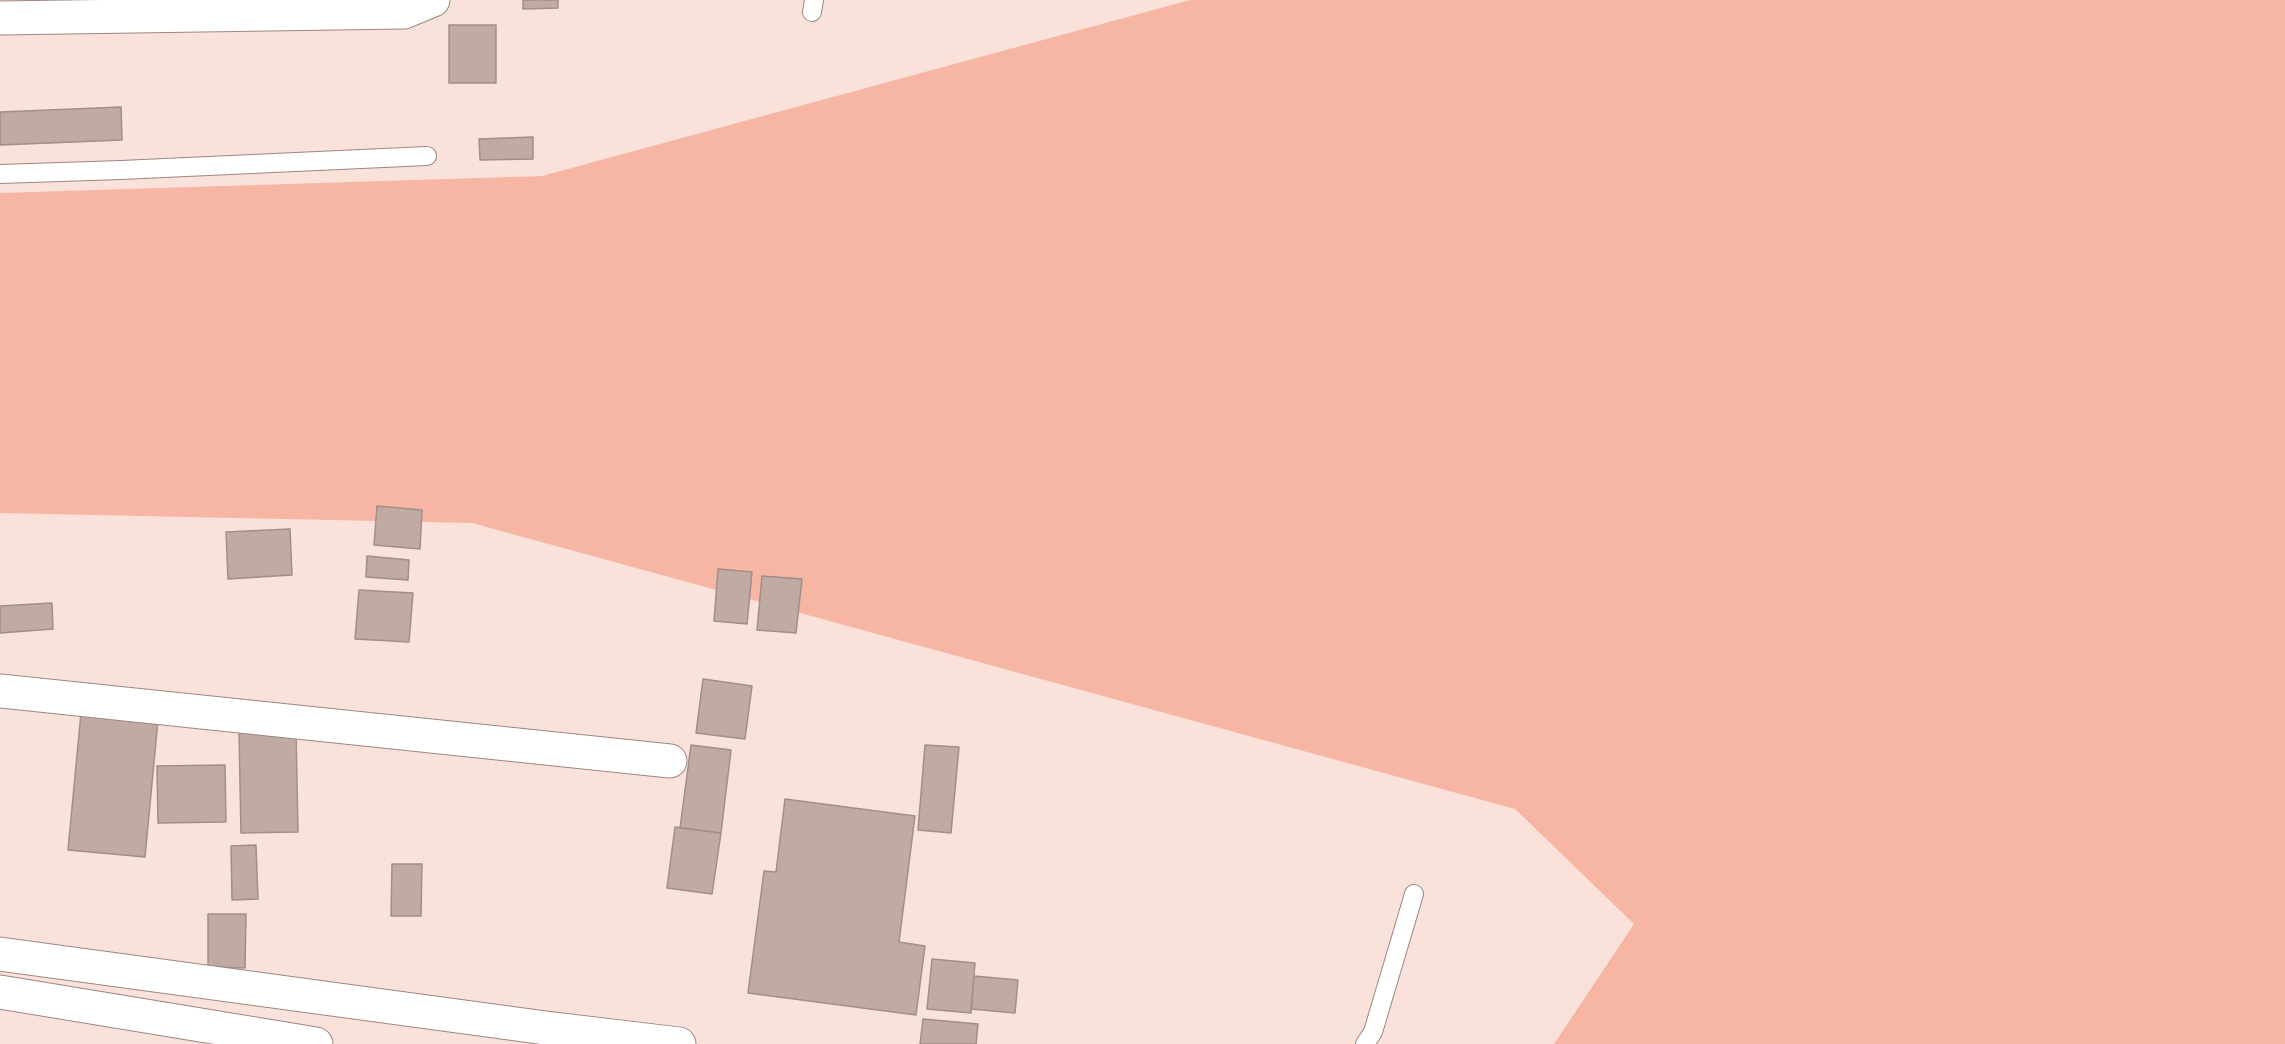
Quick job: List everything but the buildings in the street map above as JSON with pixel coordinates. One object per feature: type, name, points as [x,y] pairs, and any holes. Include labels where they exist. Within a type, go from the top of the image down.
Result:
[{"type":"street","points":[[0,18],[404,12],[432,0]]},
{"type":"street","points":[[0,691],[670,762]]},
{"type":"street","points":[[0,954],[679,1044]]},
{"type":"street","points":[[0,992],[316,1044]]},
{"type":"lane","points":[[0,174],[427,156]]},
{"type":"lane","points":[[1365,1044],[1373,1032],[1414,894]]},
{"type":"shaded area","points":[[1190,0],[2285,0],[2285,1044],[1554,1044],[1634,924],[1515,809],[472,523],[0,513],[0,193],[542,176]]}]
